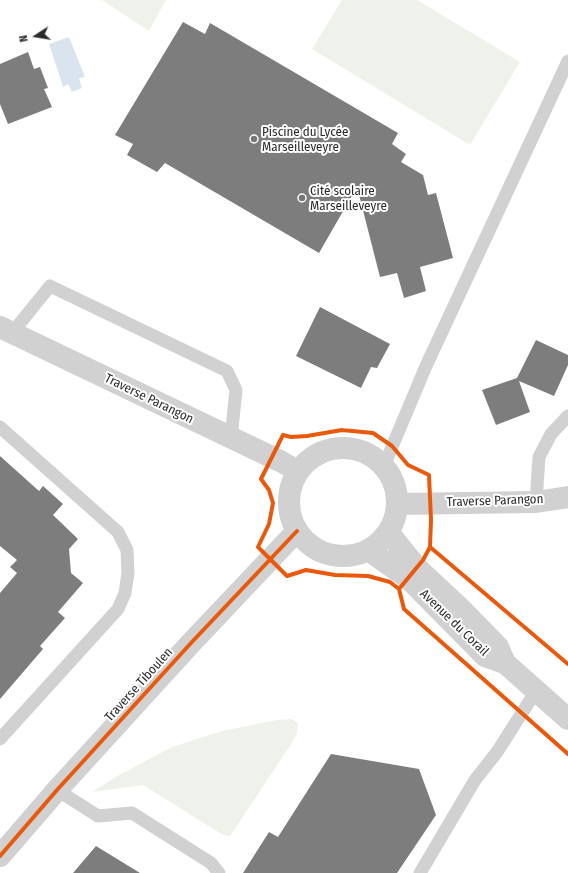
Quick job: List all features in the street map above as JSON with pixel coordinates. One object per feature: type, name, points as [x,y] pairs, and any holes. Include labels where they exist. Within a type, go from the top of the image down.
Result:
[{"type":"street","name":"Traverse Parangon","points":[[6,330],[298,471]]},
{"type":"street","points":[[339,448],[363,452],[384,466],[396,490],[397,504],[395,518],[388,532],[379,542],[368,550],[353,556],[337,556],[321,552],[307,543],[297,531],[291,516],[288,501],[291,485],[298,471],[306,462],[316,454],[339,448]]},
{"type":"street","name":"Traverse Parangon","points":[[397,504],[536,502],[568,497]]},
{"type":"street","name":"Traverse Tiboulen","points":[[0,856],[57,790],[191,643],[297,531]]},
{"type":"street","name":"Avenue du Corail","points":[[388,532],[417,568],[460,608],[498,647],[495,660]]},
{"type":"street","name":"Avenue du Corail","points":[[368,550],[408,578],[495,660],[536,691],[568,719]]},
{"type":"lane","points":[[384,466],[426,366],[568,61]]},
{"type":"lane","points":[[6,330],[50,286],[227,371],[236,390],[231,438]]},
{"type":"lane","points":[[536,502],[539,457],[551,434],[568,416]]},
{"type":"lane","points":[[0,427],[118,532],[127,550],[128,573],[125,593],[118,609],[0,739]]},
{"type":"lane","points":[[420,873],[475,780],[496,752],[536,691]]},
{"type":"lane","points":[[57,790],[98,816],[132,812],[211,863],[219,873]]},
{"type":"shaded area","points":[[102,0],[166,0],[149,31]]},
{"type":"shaded area","points":[[342,0],[417,0],[520,62],[470,145],[312,49]]},
{"type":"shaded area","points":[[69,37],[85,77],[79,78],[82,88],[72,92],[68,84],[63,87],[49,44]]},
{"type":"shaded area","points":[[292,719],[298,724],[297,733],[230,836],[223,835],[143,785],[92,792],[119,775],[172,747],[222,731],[277,720]]},
{"type":"building","name":"Piscine du Lycée Marseilleveyre","points":[[183,22],[205,34],[210,23],[398,133],[392,144],[406,154],[401,162],[423,175],[428,195],[436,193],[453,258],[420,267],[426,291],[404,298],[397,273],[380,277],[357,187],[319,253],[165,163],[157,172],[127,155],[133,144],[115,135]]},
{"type":"building","points":[[28,52],[34,69],[40,67],[48,88],[44,89],[52,107],[8,124],[0,104],[0,64]]},
{"type":"building","points":[[320,307],[390,344],[377,368],[371,367],[361,388],[296,356]]},
{"type":"building","points":[[536,340],[568,355],[568,365],[554,396],[519,381],[530,412],[496,425],[482,390],[517,378]]},
{"type":"building","points":[[0,456],[39,491],[43,486],[63,504],[53,515],[78,539],[69,549],[71,573],[83,583],[58,612],[65,618],[40,646],[43,649],[0,699],[0,593],[17,573],[10,567],[17,560],[0,546]]},
{"type":"building","points":[[331,754],[419,769],[436,815],[397,873],[243,873],[269,832],[278,837]]},
{"type":"building","points":[[96,846],[140,873],[73,873]]},
{"type":"cycle path","points":[[342,430],[373,433],[392,446],[408,465],[429,475],[431,520],[430,547],[423,560],[399,589],[390,582],[368,576],[335,575],[306,570],[287,576],[258,547],[269,524],[273,503],[269,490],[261,479],[283,435],[291,437],[307,436],[342,430]]},
{"type":"cycle path","points":[[0,856],[57,790],[191,643],[297,531]]},
{"type":"cycle path","points":[[430,547],[568,664]]},
{"type":"cycle path","points":[[399,589],[404,609],[568,754]]},
{"type":"place","name":"Piscine du Lycée Marseilleveyre","points":[[254,139]]},
{"type":"place","name":"Cité scolaire Marseilleveyre","points":[[302,198]]}]
